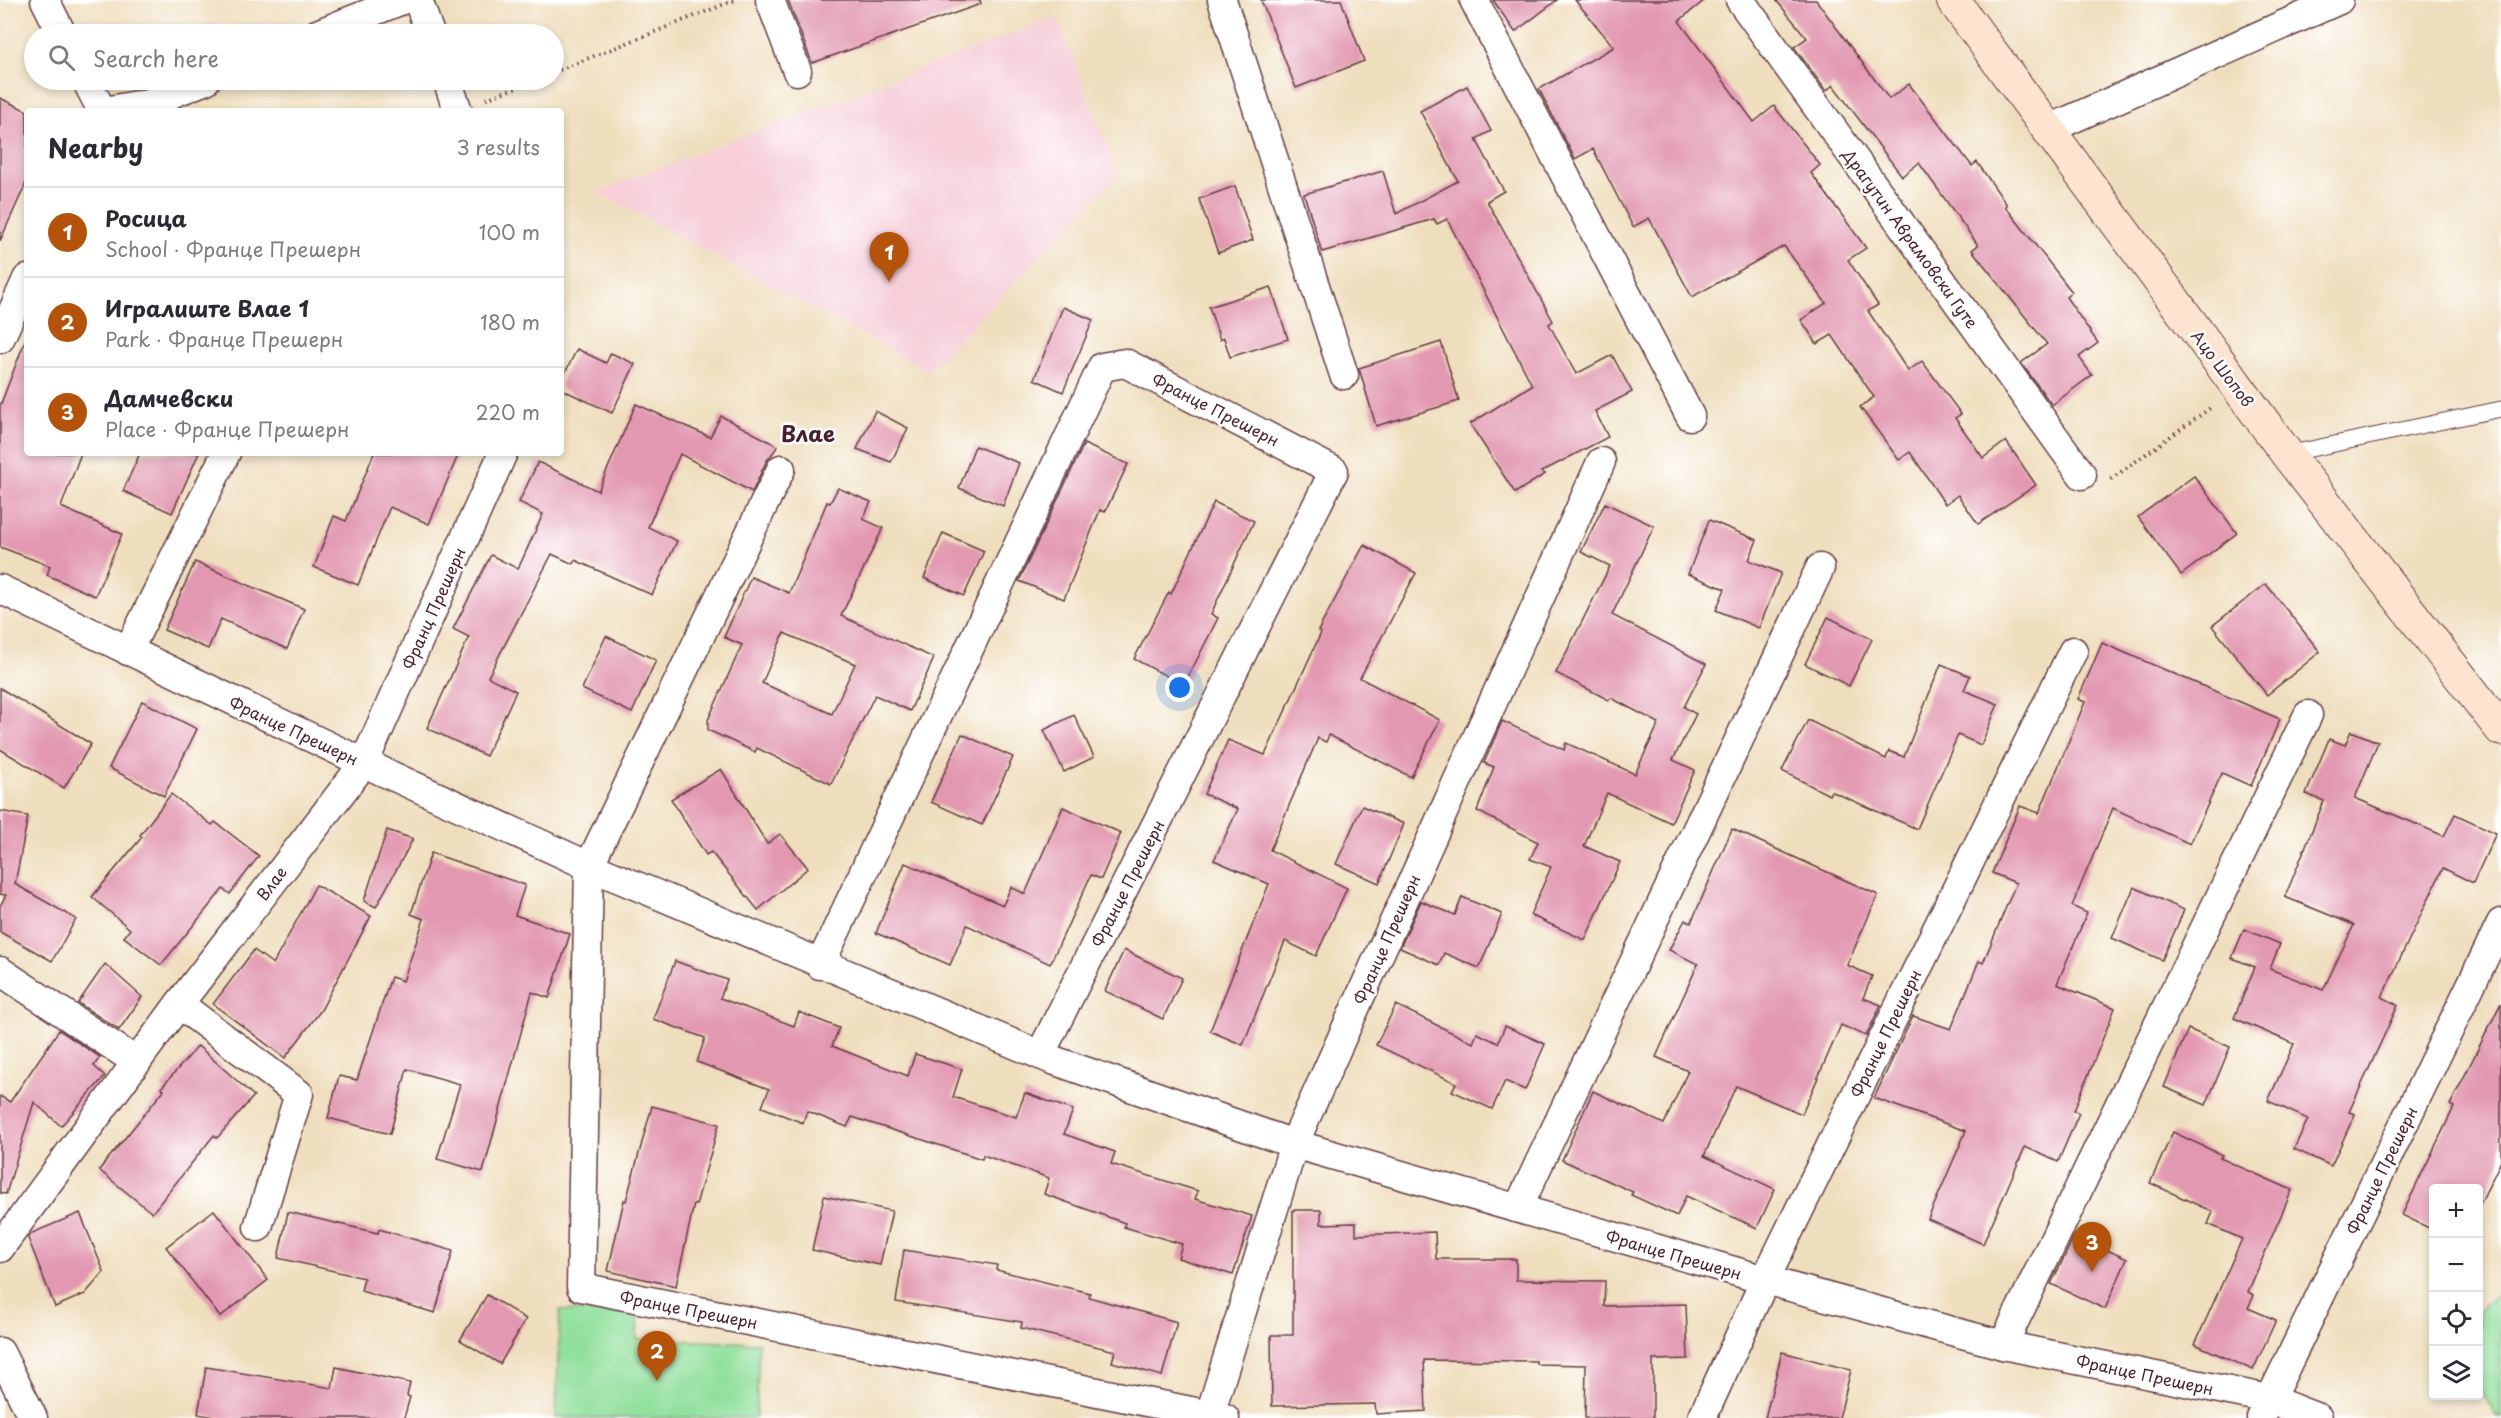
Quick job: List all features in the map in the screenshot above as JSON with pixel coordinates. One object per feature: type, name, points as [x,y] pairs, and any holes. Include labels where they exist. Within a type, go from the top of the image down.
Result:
[{"type":"street","points":[[45,0],[57,24]]},
{"type":"street","points":[[342,24],[402,0]]},
{"type":"street","points":[[418,0],[426,24]]},
{"type":"street","points":[[770,0],[797,71]]},
{"type":"street","points":[[1222,0],[1344,375]]},
{"type":"street","points":[[1474,0],[1690,416]]},
{"type":"street","name":"Драгутин Аврамовски Гуте","points":[[1740,0],[2082,475]]},
{"type":"street","points":[[2047,130],[2339,0]]},
{"type":"street","name":"Ацо Шопов","points":[[1961,2],[2047,130],[2287,454],[2501,729]]},
{"type":"street","points":[[92,90],[102,108]]},
{"type":"street","points":[[156,107],[187,90]]},
{"type":"street","points":[[451,90],[457,108]]},
{"type":"street","points":[[0,339],[24,286]]},
{"type":"street","name":"Францe Прешерн","points":[[820,965],[1102,367],[1125,363],[1334,471],[1040,1055]]},
{"type":"street","points":[[128,651],[225,456]]},
{"type":"street","name":"Франц Прешерн","points":[[364,763],[502,456]]},
{"type":"street","name":"Франце Прешерн","points":[[1217,1416],[1294,1144],[1600,462]]},
{"type":"street","name":"Францe Прешерн","points":[[781,470],[589,866],[581,1287],[1217,1416]]},
{"type":"street","points":[[1518,1208],[1820,568]]},
{"type":"street","name":"Францe Прешерн","points":[[0,589],[364,763],[589,866],[820,965],[1040,1055],[1294,1144],[1765,1280],[2003,1345],[2265,1408],[2318,1418]]},
{"type":"street","name":"Франце Прешерн","points":[[1702,1418],[1765,1280],[2073,651]]},
{"type":"street","points":[[2003,1345],[2308,714]]},
{"type":"street","name":"Влае","points":[[0,1248],[179,1004],[364,763]]},
{"type":"street","name":"Франце Прешерн","points":[[2265,1408],[2501,923]]},
{"type":"street","points":[[0,971],[136,1062]]},
{"type":"street","points":[[179,1004],[299,1094],[258,1227]]},
{"type":"street","points":[[0,1352],[33,1418]]},
{"type":"lane","points":[[2287,454],[2501,409]]},
{"type":"path","points":[[564,68],[735,0]]},
{"type":"path","points":[[465,108],[510,90]]},
{"type":"path","points":[[2082,475],[2093,492],[2197,418]]},
{"type":"shaded area","points":[[1057,17],[1118,175],[929,371],[597,192]]},
{"type":"green space","points":[[2501,1290],[2501,1418],[2497,1418],[2483,1394],[2483,1308]]},
{"type":"green space","points":[[560,1310],[638,1314],[637,1339],[759,1343],[756,1418],[556,1418]]},
{"type":"building","points":[[788,0],[980,0],[981,4],[812,63]]},
{"type":"building","points":[[1261,0],[1341,0],[1364,61],[1296,88]]},
{"type":"building","points":[[1493,0],[1557,0],[1515,32]]},
{"type":"building","points":[[1575,0],[1705,0],[1679,21],[1754,122],[1774,106],[1820,165],[1811,173],[1866,248],[1848,260],[1878,305],[1868,311],[1908,371],[1922,361],[1961,414],[1955,418],[1983,458],[2006,441],[2036,485],[1978,524],[1958,495],[1945,504],[1910,452],[1899,460],[1860,407],[1874,397],[1832,335],[1817,344],[1801,320],[1826,303],[1784,246],[1692,297],[1649,218],[1633,227],[1593,149],[1575,159],[1539,89],[1614,47]]},
{"type":"building","points":[[1776,0],[1816,0],[1889,99],[1909,84],[1972,166],[1977,162],[2007,205],[2005,206],[2072,292],[2066,297],[2098,343],[2079,357],[2092,375],[2052,405],[2021,363],[2047,344],[1972,250],[1978,245],[1919,163],[1902,176],[1833,85],[1826,91],[1794,47],[1807,38]]},
{"type":"building","points":[[1467,86],[1491,131],[1476,139],[1504,191],[1487,201],[1553,321],[1549,324],[1576,374],[1612,355],[1632,392],[1595,411],[1608,437],[1541,472],[1545,474],[1515,493],[1470,424],[1532,385],[1447,219],[1437,224],[1434,219],[1322,252],[1304,194],[1383,171],[1396,214],[1458,181],[1420,111]]},
{"type":"building","points":[[0,98],[24,110],[24,188],[0,241]]},
{"type":"building","points":[[1235,186],[1253,240],[1218,253],[1199,199]]},
{"type":"building","points":[[1271,287],[1288,339],[1230,357],[1224,338],[1220,340],[1209,307]]},
{"type":"building","points":[[1063,307],[1093,320],[1063,392],[1034,379]]},
{"type":"building","points":[[1441,342],[1459,401],[1376,426],[1359,368]]},
{"type":"building","points":[[24,344],[24,456],[80,456],[61,507],[122,534],[95,596],[47,575],[50,566],[0,547],[0,406]]},
{"type":"building","points":[[577,349],[606,363],[611,353],[635,364],[612,413],[564,390],[564,375]]},
{"type":"building","points":[[636,404],[710,437],[721,416],[778,446],[766,462],[752,492],[680,454],[648,527],[677,541],[652,595],[575,560],[573,564],[552,554],[488,677],[516,691],[486,756],[427,728],[469,637],[453,629],[491,555],[518,569],[543,514],[519,502],[538,462],[598,491]]},
{"type":"building","points":[[875,411],[908,428],[891,462],[857,449]]},
{"type":"building","points":[[1084,444],[1128,464],[1105,512],[1100,510],[1064,599],[1019,581]]},
{"type":"building","points":[[975,446],[1019,463],[1003,506],[959,488]]},
{"type":"building","points":[[139,456],[198,456],[172,513],[123,491]]},
{"type":"building","points":[[373,456],[458,456],[429,524],[390,507],[358,585],[314,567],[334,516],[346,521]]},
{"type":"building","points":[[2194,476],[2237,533],[2181,575],[2138,517]]},
{"type":"building","points":[[838,488],[871,502],[863,519],[883,528],[841,616],[934,658],[910,711],[875,695],[831,784],[757,748],[755,752],[708,730],[708,720],[742,645],[724,637],[751,577],[789,593],[827,502],[830,503]],"holes":[[[784,633],[855,664],[832,714],[762,683]]]},
{"type":"building","points":[[1214,502],[1254,521],[1211,614],[1218,618],[1184,685],[1134,659],[1169,592],[1171,594]]},
{"type":"building","points":[[1605,503],[1654,526],[1612,615],[1706,664],[1684,707],[1696,714],[1673,760],[1695,770],[1671,823],[1607,793],[1584,846],[1620,862],[1585,940],[1530,915],[1551,867],[1530,859],[1538,842],[1477,811],[1494,767],[1484,763],[1502,721],[1564,750],[1566,743],[1635,774],[1659,723],[1556,673],[1610,566],[1581,552]]},
{"type":"building","points":[[1709,520],[1757,540],[1749,560],[1781,573],[1759,628],[1716,610],[1725,589],[1688,574]]},
{"type":"building","points":[[943,533],[984,551],[964,596],[924,578]]},
{"type":"building","points":[[1364,545],[1416,573],[1360,678],[1440,720],[1411,777],[1329,735],[1326,742],[1318,738],[1270,850],[1347,888],[1316,956],[1285,941],[1243,1045],[1210,1031],[1269,884],[1214,860],[1238,809],[1204,794],[1228,740],[1265,755],[1321,633],[1318,631]]},
{"type":"building","points":[[195,562],[304,609],[287,649],[221,619],[208,649],[164,630]]},
{"type":"building","points":[[2266,584],[2320,652],[2267,695],[2212,626]]},
{"type":"building","points":[[1828,617],[1872,639],[1849,686],[1805,664]]},
{"type":"building","points":[[606,636],[656,660],[632,713],[582,689]]},
{"type":"building","points":[[2102,643],[2280,719],[2251,786],[2222,773],[2190,844],[2113,808],[2072,906],[2087,913],[2057,984],[2115,1008],[2074,1111],[2079,1113],[2058,1162],[2025,1147],[1983,1244],[1928,1219],[1966,1131],[1874,1098],[1913,1016],[1951,1029],[1979,961],[1983,963],[2016,883],[1992,873],[2020,806],[2039,813],[2085,702],[2078,699]]},
{"type":"building","points":[[1941,664],[1970,676],[1964,690],[1998,704],[1981,745],[1958,735],[1917,829],[1831,791],[1829,795],[1782,771],[1808,720],[1886,759],[1889,751],[1904,757]]},
{"type":"building","points":[[0,688],[91,744],[64,788],[0,749]]},
{"type":"building","points":[[142,701],[197,729],[164,796],[109,768]]},
{"type":"building","points":[[1074,715],[1094,757],[1064,772],[1044,730]]},
{"type":"building","points":[[2351,731],[2378,742],[2355,798],[2444,836],[2455,814],[2496,833],[2473,883],[2443,868],[2382,997],[2398,1005],[2349,1112],[2355,1114],[2331,1166],[2294,1149],[2308,1119],[2268,1101],[2294,1044],[2234,1018],[2255,967],[2232,958],[2244,929],[2280,944],[2270,969],[2323,990],[2354,925],[2285,897],[2324,801],[2306,794],[2329,739],[2345,745]]},
{"type":"building","points":[[962,734],[1013,757],[982,825],[931,802]]},
{"type":"building","points":[[721,769],[767,844],[780,834],[808,868],[758,910],[711,852],[706,855],[671,799]]},
{"type":"building","points":[[171,794],[212,825],[215,822],[259,856],[230,894],[223,889],[161,965],[124,937],[130,929],[92,897],[142,837],[140,835]]},
{"type":"building","points":[[1362,806],[1404,824],[1379,883],[1336,864]]},
{"type":"building","points":[[1063,807],[1121,833],[1101,879],[1091,875],[1050,964],[967,925],[950,965],[876,933],[905,863],[1003,905],[1011,887],[1025,894]]},
{"type":"building","points":[[0,811],[28,816],[15,884],[76,919],[52,961],[0,932],[0,906],[6,895],[0,894]]},
{"type":"building","points":[[1732,829],[1878,895],[1847,965],[1872,976],[1863,998],[1881,1005],[1866,1036],[1841,1025],[1802,1114],[1736,1086],[1704,1156],[1775,1189],[1757,1228],[1686,1196],[1677,1216],[1631,1195],[1633,1192],[1562,1160],[1593,1091],[1664,1124],[1688,1071],[1656,1057],[1698,964],[1669,950],[1685,920],[1691,923]]},
{"type":"building","points":[[387,830],[413,839],[376,907],[364,901]]},
{"type":"building","points":[[431,853],[525,885],[515,915],[570,934],[549,998],[532,992],[483,1172],[437,1159],[460,1084],[407,1069],[390,1134],[328,1118],[339,1076],[357,1080],[391,977],[403,981],[424,919],[411,914]]},
{"type":"building","points":[[316,885],[371,916],[321,1010],[285,1058],[213,1004],[254,950],[273,964]]},
{"type":"building","points":[[2134,887],[2184,910],[2162,960],[2112,938]]},
{"type":"building","points":[[1462,897],[1502,914],[1479,968],[1444,953],[1439,965],[1400,948],[1421,901],[1455,915]]},
{"type":"building","points":[[1124,950],[1182,978],[1163,1019],[1105,991]]},
{"type":"building","points":[[675,961],[727,980],[720,998],[794,1026],[799,1012],[839,1028],[832,1046],[908,1076],[915,1054],[962,1069],[953,1097],[1016,1117],[1025,1093],[1073,1110],[1064,1134],[1115,1152],[1111,1164],[1198,1191],[1195,1199],[1252,1216],[1233,1275],[1178,1258],[1182,1244],[1124,1227],[1125,1223],[1044,1194],[1049,1178],[983,1155],[982,1159],[852,1117],[847,1127],[807,1111],[803,1123],[762,1107],[769,1089],[697,1062],[705,1038],[653,1019]]},
{"type":"building","points":[[105,964],[142,997],[119,1030],[78,1003]]},
{"type":"building","points":[[2501,1003],[2501,1161],[2483,1198],[2483,1184],[2429,1184],[2429,1228],[2402,1215],[2454,1107],[2450,1105]]},
{"type":"building","points":[[1396,1005],[1473,1043],[1477,1033],[1498,1043],[1505,1026],[1545,1044],[1525,1090],[1505,1081],[1492,1109],[1452,1091],[1456,1083],[1376,1045]]},
{"type":"building","points":[[2188,1029],[2230,1047],[2206,1105],[2164,1087]]},
{"type":"building","points":[[59,1030],[100,1057],[94,1066],[105,1076],[61,1126],[34,1102],[6,1194],[0,1193],[0,1096],[10,1102]]},
{"type":"building","points":[[198,1046],[254,1096],[217,1138],[214,1135],[152,1213],[99,1170],[164,1090],[161,1088]]},
{"type":"building","points":[[652,1106],[719,1124],[696,1205],[694,1204],[676,1286],[608,1271],[624,1200],[626,1201]]},
{"type":"building","points":[[2173,1132],[2222,1155],[2220,1158],[2292,1190],[2248,1292],[2254,1295],[2248,1308],[2276,1320],[2253,1370],[2195,1344],[2242,1239],[2208,1224],[2213,1212],[2150,1183]]},
{"type":"building","points":[[824,1196],[892,1211],[880,1265],[812,1250]]},
{"type":"building","points":[[214,1210],[268,1280],[220,1317],[166,1247]]},
{"type":"building","points":[[1293,1210],[1321,1210],[1321,1224],[1356,1223],[1356,1235],[1435,1232],[1436,1259],[1516,1259],[1516,1280],[1605,1281],[1604,1306],[1686,1304],[1688,1359],[1653,1360],[1653,1418],[1585,1418],[1586,1365],[1536,1364],[1536,1361],[1424,1360],[1426,1411],[1376,1414],[1375,1404],[1272,1406],[1271,1335],[1293,1335]]},
{"type":"building","points":[[288,1212],[378,1233],[379,1229],[453,1251],[435,1313],[361,1291],[364,1278],[278,1258]]},
{"type":"building","points":[[80,1213],[104,1272],[85,1294],[55,1307],[28,1238],[32,1233]]},
{"type":"building","points":[[2075,1235],[2127,1259],[2105,1309],[2051,1284]]},
{"type":"building","points":[[904,1250],[997,1265],[996,1270],[1090,1293],[1089,1297],[1177,1322],[1162,1376],[1112,1362],[1115,1351],[1021,1328],[1022,1322],[896,1302]]},
{"type":"building","points":[[487,1295],[526,1319],[500,1364],[460,1340]]},
{"type":"building","points":[[1782,1352],[1851,1370],[1839,1418],[1765,1418]]},
{"type":"building","points":[[206,1367],[332,1388],[336,1367],[410,1383],[407,1396],[410,1397],[404,1418],[220,1418],[198,1414]]},
{"type":"place","name":"Росица","points":[[889,282]]},
{"type":"place","name":"Дамчевски","points":[[2092,1272]]},
{"type":"place","name":"Игралиште Влае 1","points":[[657,1381]]},
{"type":"district","name":"Влае","points":[[808,432]]}]
